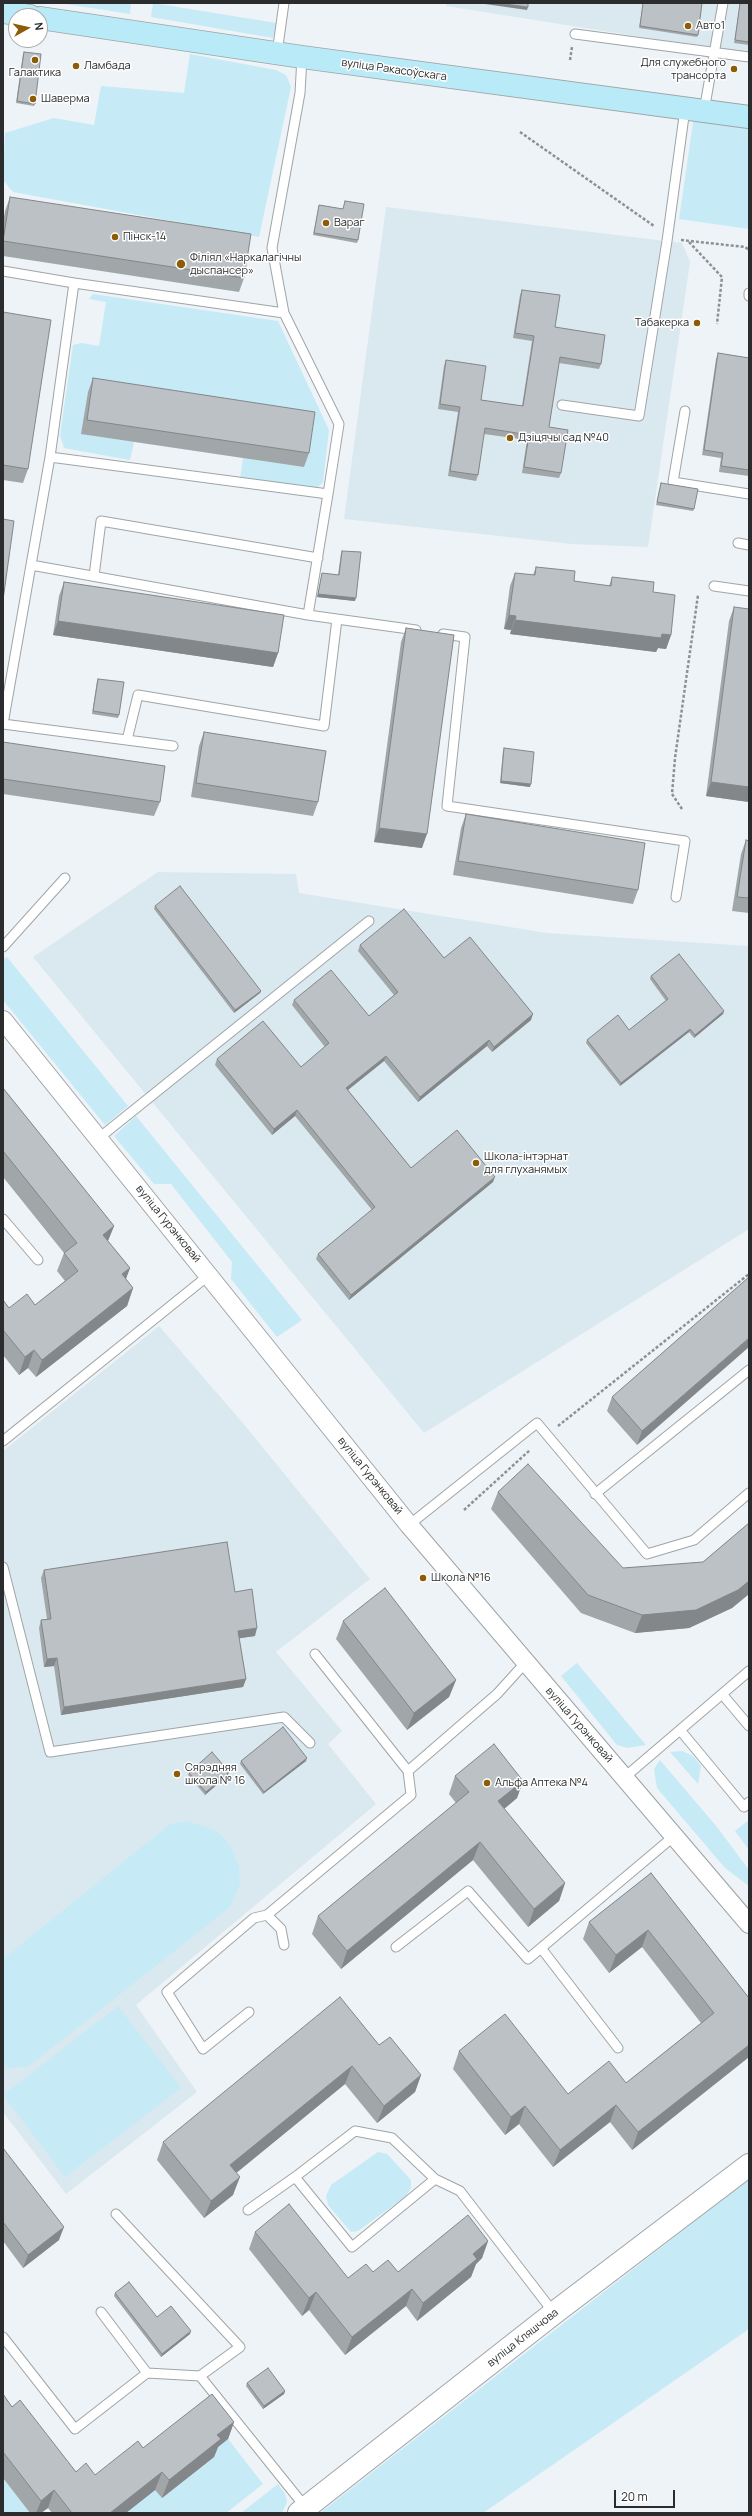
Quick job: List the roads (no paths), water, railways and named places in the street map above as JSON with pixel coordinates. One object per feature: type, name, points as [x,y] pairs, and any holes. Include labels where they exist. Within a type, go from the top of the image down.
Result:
[{"type":"main road","name":"вуліца Ракасоўскага","points":[[48,19],[302,57],[694,111],[749,117]]},
{"type":"street","name":"вуліца Гурэнковай","points":[[3,1020],[409,1524],[749,1924]]},
{"type":"street","name":"вуліца Кляшчова","points":[[302,2510],[554,2313],[749,2165]]},
{"type":"lane","points":[[277,53],[284,3]]},
{"type":"lane","points":[[562,405],[639,416],[667,236],[694,111],[714,51],[723,3]]},
{"type":"lane","points":[[575,34],[714,51],[749,57]]},
{"type":"lane","points":[[302,57],[300,93],[272,248],[284,313],[339,424],[308,615]]},
{"type":"lane","points":[[3,271],[284,313]]},
{"type":"lane","points":[[74,282],[50,457],[3,724],[172,746]]},
{"type":"lane","points":[[684,411],[673,482],[749,494]]},
{"type":"lane","points":[[50,457],[328,494]]},
{"type":"lane","points":[[94,576],[101,521],[318,558]]},
{"type":"lane","points":[[738,542],[749,545]]},
{"type":"lane","points":[[31,565],[308,615],[465,637],[447,806],[684,842],[676,897]]},
{"type":"lane","points":[[714,586],[749,591]]},
{"type":"lane","points":[[127,740],[138,694],[324,726],[336,619]]},
{"type":"lane","points":[[3,947],[65,878]]},
{"type":"lane","points":[[99,1138],[369,921]]},
{"type":"lane","points":[[3,1219],[38,1260]]},
{"type":"lane","points":[[3,1441],[209,1275]]},
{"type":"lane","points":[[595,1494],[749,1370]]},
{"type":"lane","points":[[409,1524],[536,1423],[647,1554],[694,1540],[749,1493]]},
{"type":"lane","points":[[3,1567],[50,1752],[284,1717],[310,1743]]},
{"type":"lane","points":[[249,2012],[203,2049],[167,1992],[254,1918],[267,1915],[411,1795],[408,1771],[315,1654]]},
{"type":"lane","points":[[408,1771],[497,1694],[526,1662]]},
{"type":"lane","points":[[625,1777],[749,1671]]},
{"type":"lane","points":[[722,1694],[749,1726]]},
{"type":"lane","points":[[680,1730],[744,1807],[749,1802]]},
{"type":"lane","points":[[396,1947],[468,1891],[528,1959],[674,1837]]},
{"type":"lane","points":[[267,1915],[281,1929],[284,1945]]},
{"type":"lane","points":[[541,1948],[618,2048]]},
{"type":"lane","points":[[248,2210],[295,2177],[355,2131],[392,2138],[435,2179],[460,2191],[554,2313]]},
{"type":"lane","points":[[295,2177],[352,2247],[435,2179]]},
{"type":"lane","points":[[3,2337],[75,2429],[147,2373],[200,2376],[240,2347],[116,2214]]},
{"type":"lane","points":[[101,2312],[147,2373]]},
{"type":"lane","points":[[200,2376],[302,2510]]},
{"type":"place","name":"Авто1","points":[[688,26]]},
{"type":"place","name":"Галактика","points":[[35,60]]},
{"type":"place","name":"Ламбада","points":[[76,66]]},
{"type":"place","name":"Для служебного трансорта","points":[[734,69]]},
{"type":"place","name":"Шаверма","points":[[33,99]]},
{"type":"place","name":"Вараг","points":[[326,223]]},
{"type":"place","name":"Пінск-14","points":[[115,237]]},
{"type":"place","name":"Філіял «Наркалагічны дыспансер»","points":[[181,264]]},
{"type":"place","name":"Табакерка","points":[[697,323]]},
{"type":"place","name":"Дзіцячы сад №40","points":[[510,438]]},
{"type":"place","name":"Школа-інтэрнат для глуханямых","points":[[476,1163]]},
{"type":"place","name":"Школа №16","points":[[423,1578]]},
{"type":"place","name":"Сярэдняя школа № 16","points":[[177,1774]]},
{"type":"place","name":"Альфа Аптека №4","points":[[487,1783]]}]
